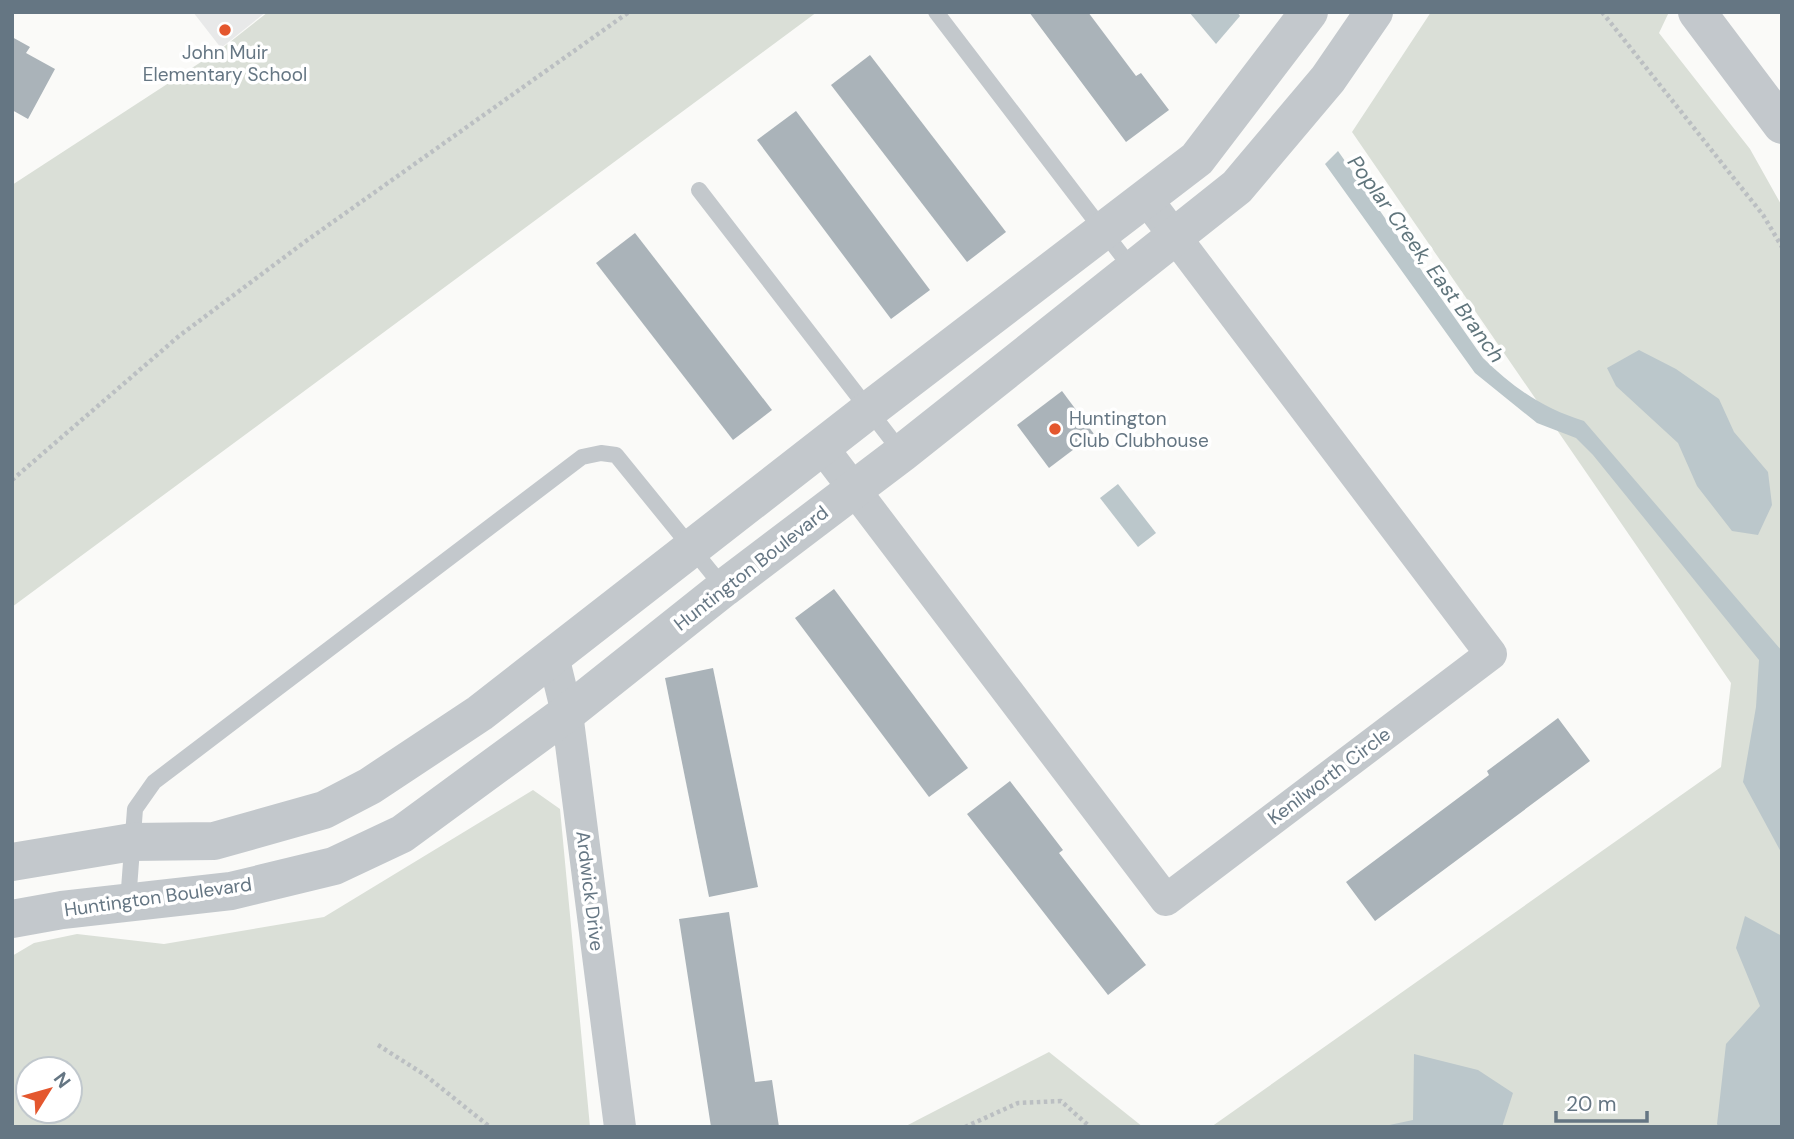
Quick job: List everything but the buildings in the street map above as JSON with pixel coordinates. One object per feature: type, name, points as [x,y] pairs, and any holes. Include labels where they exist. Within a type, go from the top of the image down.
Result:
[{"type":"street","points":[[12,862],[132,842],[214,841],[324,810],[370,786],[480,713],[1197,159],[1309,12]]},
{"type":"street","points":[[1697,12],[1782,125]]},
{"type":"street","name":"Huntington Boulevard","points":[[12,919],[128,902],[231,891],[334,866],[402,834],[567,713],[724,588],[902,453],[1237,187],[1328,79],[1371,13]]},
{"type":"street","name":"Kenilworth Circle","points":[[821,447],[855,488],[1166,900],[1491,654],[1145,197]]},
{"type":"street","name":"Ardwick Drive","points":[[553,656],[567,713],[620,1127]]},
{"type":"lane","points":[[936,12],[1133,270]]},
{"type":"lane","points":[[699,190],[902,453]]},
{"type":"lane","points":[[128,902],[135,809],[154,782],[582,457],[601,453],[616,455],[724,588]]},
{"type":"path","points":[[12,480],[179,336],[306,241],[629,12]]},
{"type":"path","points":[[1602,12],[1763,215],[1782,247]]},
{"type":"path","points":[[378,1045],[425,1075],[490,1127]]},
{"type":"path","points":[[965,1127],[1018,1103],[1061,1101],[1090,1127]]},
{"type":"shaded area","name":"John Muir Elementary School","points":[[193,12],[266,12],[221,48]]},
{"type":"shaded area","points":[[268,12],[817,12],[12,607],[12,185],[221,49]]},
{"type":"shaded area","points":[[1189,12],[1237,12],[1240,16],[1216,44]]},
{"type":"shaded area","points":[[1431,12],[1669,12],[1659,33],[1750,149],[1782,206],[1782,1127],[1211,1127],[1721,767],[1731,683],[1352,132]]},
{"type":"shaded area","points":[[1338,151],[1483,358],[1529,396],[1584,421],[1782,651],[1782,854],[1743,782],[1756,707],[1759,660],[1593,455],[1576,438],[1537,423],[1475,373],[1325,164]]},
{"type":"shaded area","points":[[1639,350],[1676,369],[1719,399],[1734,432],[1768,472],[1772,505],[1758,535],[1732,531],[1697,486],[1678,443],[1616,386],[1607,368]]},
{"type":"shaded area","points":[[1118,484],[1156,533],[1138,547],[1100,498]]},
{"type":"shaded area","points":[[533,790],[560,809],[590,1127],[12,1127],[12,956],[34,943],[77,934],[164,944],[324,917]]},
{"type":"shaded area","points":[[1745,916],[1782,936],[1782,1127],[1719,1127],[1717,1124],[1726,1044],[1760,1006],[1736,948]]},
{"type":"shaded area","points":[[1049,1052],[1143,1127],[904,1127]]},
{"type":"shaded area","points":[[1414,1054],[1478,1070],[1513,1093],[1502,1127],[1380,1127],[1413,1120]]},
{"type":"place","name":"John Muir Elementary School","points":[[225,30]]},
{"type":"place","name":"Huntington Club Clubhouse","points":[[1055,429]]},
{"type":"water label","name":"Poplar Creek, East Branch","points":[[1426,259]]}]
